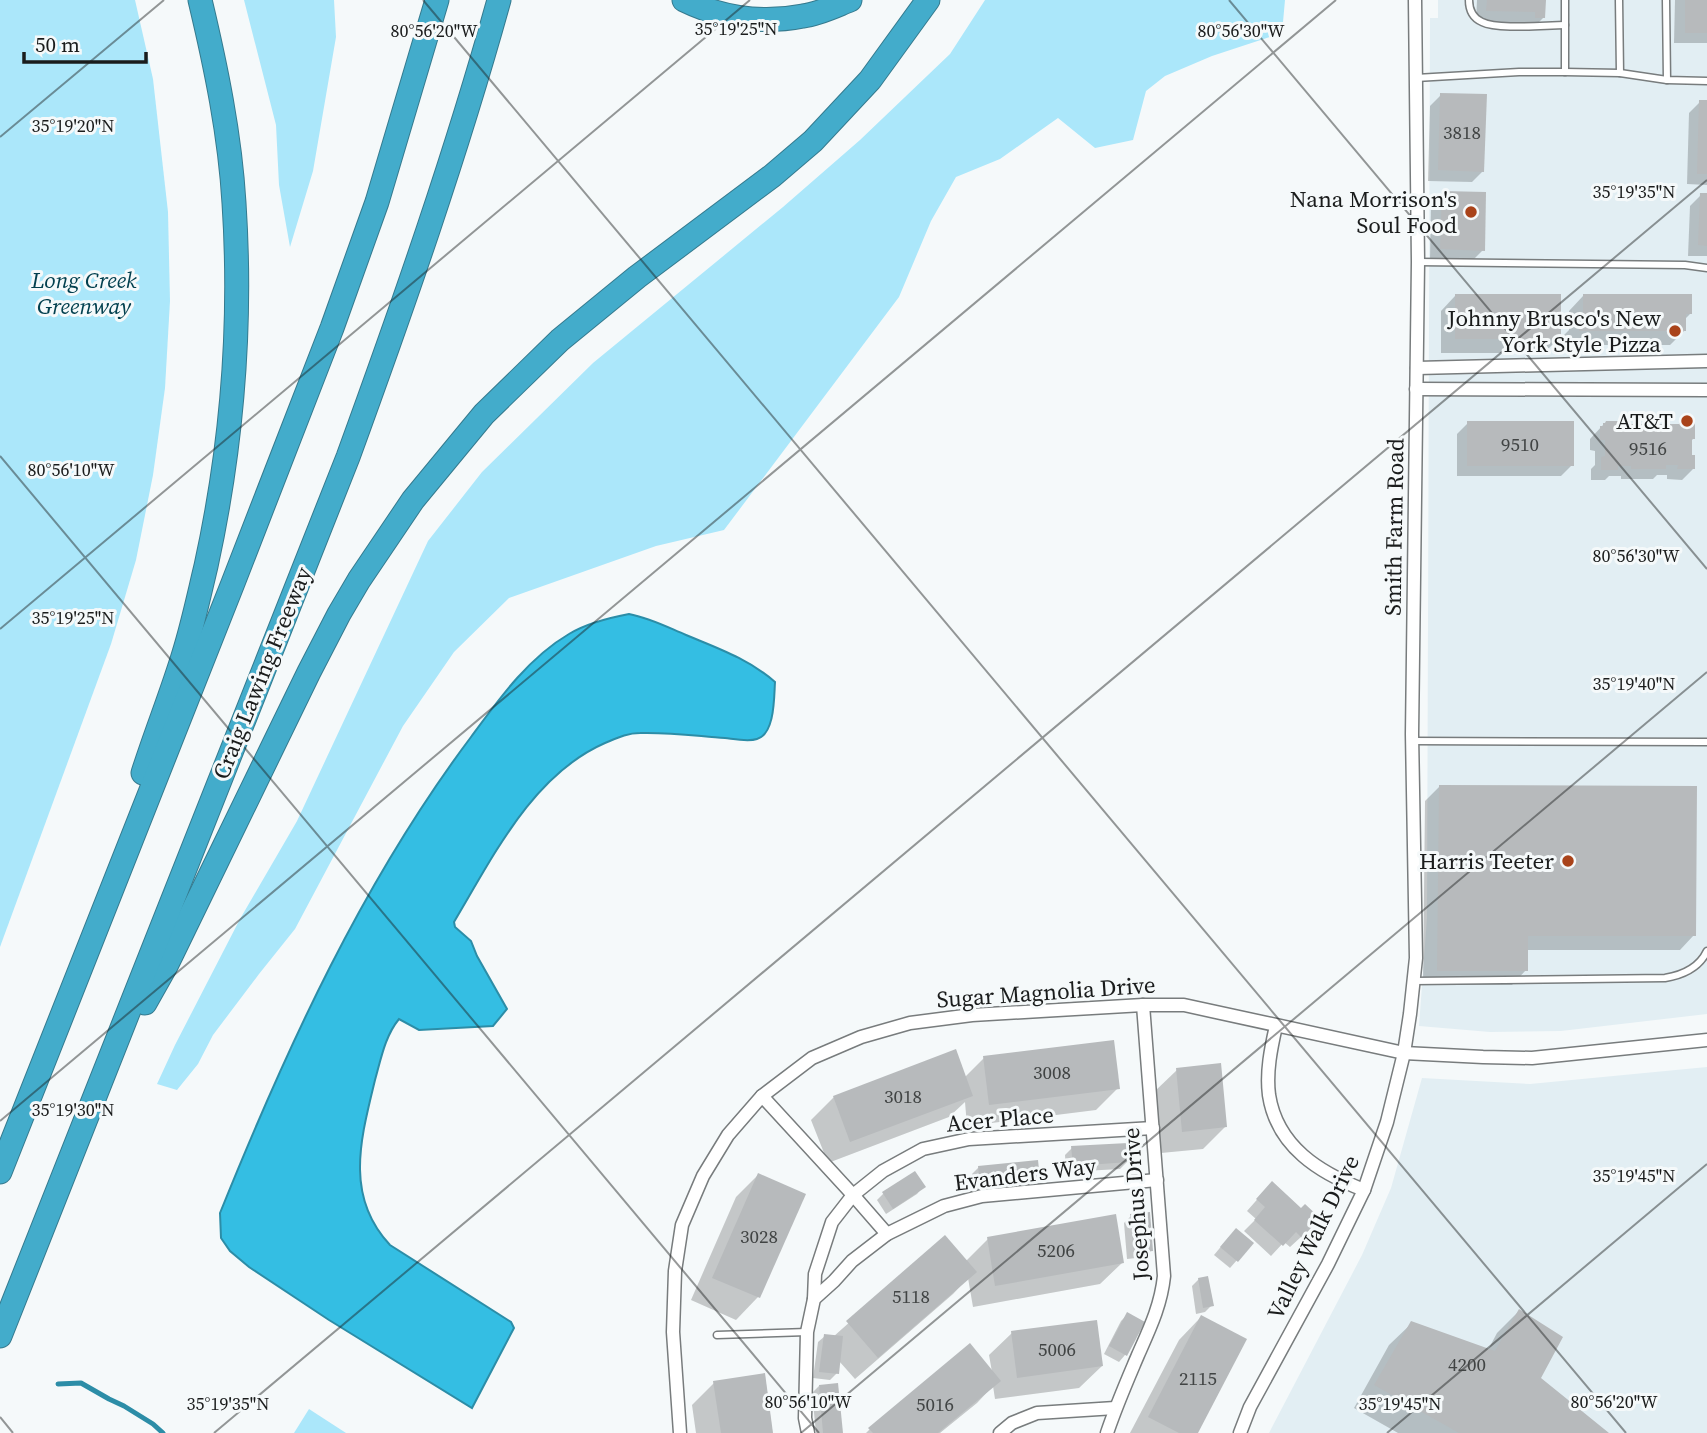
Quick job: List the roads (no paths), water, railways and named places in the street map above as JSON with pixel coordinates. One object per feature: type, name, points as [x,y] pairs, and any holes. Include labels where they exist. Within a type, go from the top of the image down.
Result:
[{"type":"highway","points":[[91,939],[157,729],[184,653],[216,517],[230,419],[237,294],[234,202],[227,134],[200,0]]},
{"type":"highway","points":[[0,1172],[332,328],[377,202],[437,0]]},
{"type":"highway","name":"Craig Lawing Freeway","points":[[0,1336],[353,445],[439,200],[499,0]]},
{"type":"highway","points":[[684,0],[720,14],[768,19],[803,17],[850,0]]},
{"type":"highway","points":[[107,1069],[167,964],[339,614],[413,500],[484,414],[560,341],[600,306],[772,176],[813,141],[870,80],[928,0]]},
{"type":"street","name":"Smith Farm Road","points":[[1404,1053],[1416,958],[1412,741],[1418,262],[1415,0]]},
{"type":"street","points":[[1417,368],[1707,361]]},
{"type":"street","points":[[1416,389],[1707,390]]},
{"type":"street","name":"Josephus Drive","points":[[1107,1433],[1115,1408],[1155,1317],[1162,1296],[1164,1276],[1143,1005]]},
{"type":"street","name":"Sugar Magnolia Drive","points":[[680,1433],[673,1332],[675,1271],[682,1225],[704,1176],[728,1135],[762,1096],[812,1058],[861,1037],[910,1023],[972,1015],[1184,1005],[1404,1053],[1532,1058],[1707,1040]]},
{"type":"street","points":[[1276,1026],[1269,1063],[1269,1095],[1280,1127],[1291,1143],[1313,1165],[1332,1177],[1364,1190]]},
{"type":"street","name":"Valley Walk Drive","points":[[1240,1433],[1250,1407],[1328,1264],[1364,1190],[1387,1122],[1404,1053]]},
{"type":"street","points":[[762,1096],[887,1234]]},
{"type":"street","name":"Acer Place","points":[[814,1299],[814,1274],[832,1222],[853,1195],[883,1171],[923,1149],[969,1139],[1153,1128]]},
{"type":"street","name":"Evanders Way","points":[[814,1299],[852,1261],[887,1234],[944,1206],[982,1196],[1157,1180]]},
{"type":"street","points":[[808,1433],[805,1418],[807,1332],[814,1299]]},
{"type":"street","points":[[1000,1433],[1012,1423],[1037,1413],[1115,1408]]},
{"type":"lane","points":[[1469,0],[1474,16],[1483,23],[1512,26],[1565,25]]},
{"type":"lane","points":[[1565,0],[1565,72]]},
{"type":"lane","points":[[1619,0],[1620,73]]},
{"type":"lane","points":[[1665,0],[1667,80]]},
{"type":"lane","points":[[1416,78],[1565,72],[1620,73],[1667,80],[1707,81]]},
{"type":"lane","points":[[1418,262],[1685,265],[1707,268]]},
{"type":"lane","points":[[1412,741],[1707,742]]},
{"type":"lane","points":[[1414,981],[1665,978],[1689,971],[1700,962],[1707,951]]},
{"type":"lane","points":[[717,1335],[807,1332]]},
{"type":"water","points":[[629,614],[658,623],[732,655],[775,682],[772,714],[767,730],[763,736],[749,740],[631,734],[605,743],[579,757],[556,775],[517,820],[454,922],[455,927],[471,941],[507,1009],[493,1026],[419,1030],[399,1019],[384,1048],[365,1123],[361,1145],[361,1187],[366,1207],[376,1226],[390,1245],[511,1322],[514,1328],[472,1408],[249,1267],[230,1251],[221,1238],[220,1213],[272,1089],[330,967],[362,907],[432,792],[504,694],[540,655],[583,627]]},
{"type":"waterway","points":[[58,1384],[81,1383],[124,1406],[163,1433]]},
{"type":"place","name":"Nana Morrison's Soul Food","points":[[1471,212]]},
{"type":"place","name":"Johnny Brusco's New York Style Pizza","points":[[1675,331]]},
{"type":"place","name":"AT&T","points":[[1687,421]]},
{"type":"place","name":"Harris Teeter","points":[[1568,861]]},
{"type":"park label","name":"Long Creek Greenway","points":[[84,293]]}]
